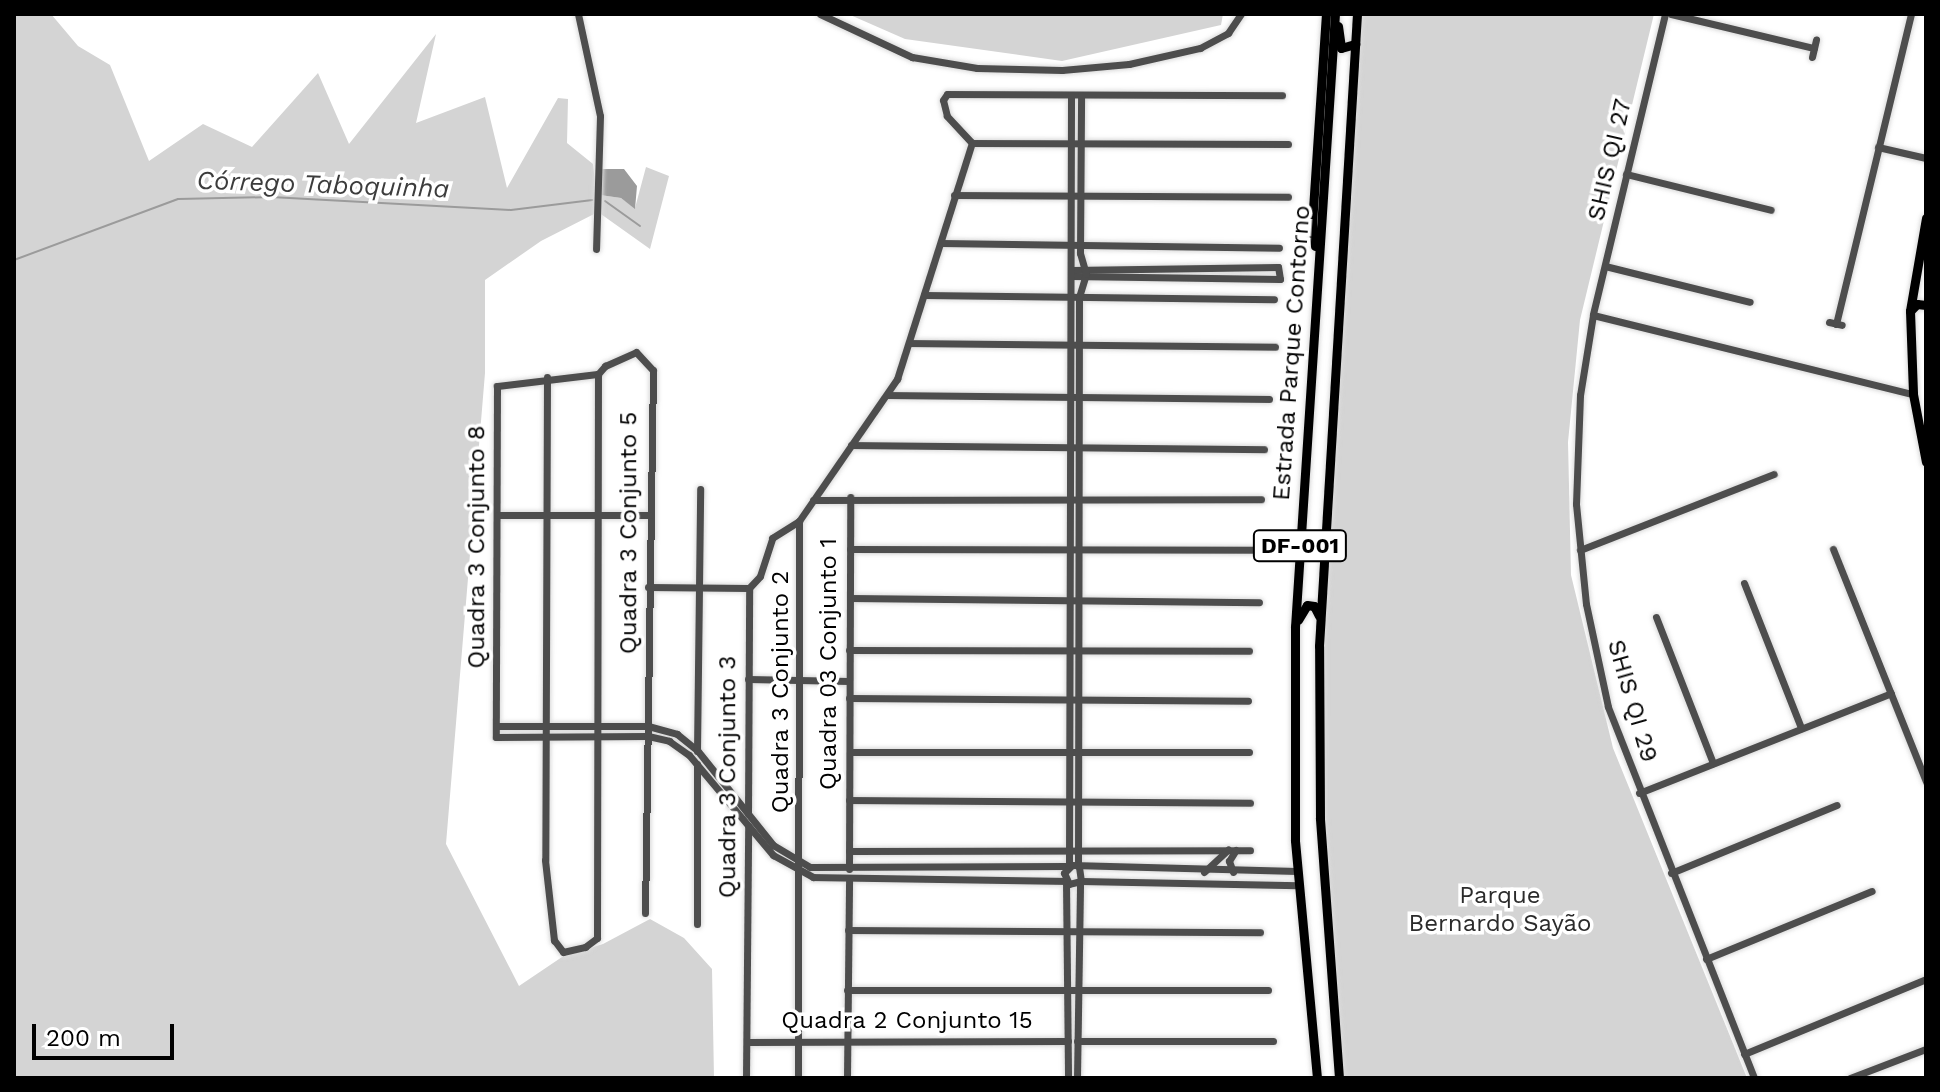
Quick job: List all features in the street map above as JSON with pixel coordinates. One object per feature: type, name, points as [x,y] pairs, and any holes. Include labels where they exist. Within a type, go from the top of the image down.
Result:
[{"type":"main road","name":"Estrada Parque Contorno","points":[[1339,1078],[1320,818],[1321,624],[1357,14]]},
{"type":"main road","name":"Estrada Parque Contorno","points":[[1317,1078],[1297,871],[1295,627],[1332,16]]},
{"type":"main road","points":[[1332,16],[1341,48],[1355,44]]},
{"type":"main road","points":[[1926,218],[1910,311],[1913,394],[1926,462]]},
{"type":"main road","points":[[1913,292],[1926,298]]},
{"type":"main road","points":[[1910,311],[1914,305],[1926,305]]},
{"type":"main road","points":[[1295,627],[1307,605],[1314,606],[1321,624]]},
{"type":"street","points":[[578,14],[600,116],[596,249]]},
{"type":"street","points":[[820,14],[926,60],[977,68],[1062,70],[1129,64],[1200,48],[1228,33],[1241,14]]},
{"type":"street","points":[[1668,14],[1814,48]]},
{"type":"street","name":"SHIS QI 27","points":[[1593,315],[1668,14]]},
{"type":"street","points":[[1836,323],[1911,14]]},
{"type":"street","points":[[1282,95],[951,93],[943,100],[947,116],[972,143],[1288,144]]},
{"type":"street","points":[[1071,95],[1082,195],[1080,244],[1086,277],[1075,297]]},
{"type":"street","points":[[1068,1078],[1080,882],[1074,866],[1074,650],[1070,599],[1075,498],[1075,297],[1071,273],[1071,195],[1081,95]]},
{"type":"street","points":[[648,587],[749,588],[760,576],[772,538],[799,521],[888,395],[909,343],[972,143]]},
{"type":"street","points":[[1878,147],[1926,158]]},
{"type":"street","points":[[1626,174],[1771,209]]},
{"type":"street","points":[[954,195],[1288,197]]},
{"type":"street","points":[[941,243],[1279,248]]},
{"type":"street","points":[[1605,266],[1750,302]]},
{"type":"street","points":[[1278,267],[1280,279],[1086,277],[1071,273],[1085,268],[1278,267]]},
{"type":"street","points":[[924,295],[1274,299]]},
{"type":"street","points":[[1593,315],[1913,394]]},
{"type":"street","name":"SHIS QI 29","points":[[1593,315],[1580,395],[1580,550],[1595,656],[1639,793],[1754,1078]]},
{"type":"street","points":[[909,343],[1275,347]]},
{"type":"street","name":"Quadra 3 Conjunto 5","points":[[598,374],[624,356],[640,353],[653,370],[645,913]]},
{"type":"street","points":[[598,374],[597,938],[569,952],[558,951],[554,940],[545,860],[547,377],[598,374]]},
{"type":"street","name":"Quadra 3 Conjunto 8","points":[[547,377],[497,386],[496,726],[496,737],[547,737]]},
{"type":"street","points":[[888,395],[1269,399]]},
{"type":"street","points":[[851,445],[1264,449]]},
{"type":"street","points":[[1580,550],[1774,474]]},
{"type":"street","points":[[697,924],[700,489]]},
{"type":"street","points":[[813,500],[850,497],[1261,499]]},
{"type":"street","name":"Quadra 03 Conjunto 1","points":[[850,497],[850,869]]},
{"type":"street","points":[[498,515],[649,515]]},
{"type":"street","name":"Quadra 3 Conjunto 2","points":[[798,1078],[799,521]]},
{"type":"street","points":[[1074,548],[1079,598],[1074,650]]},
{"type":"street","points":[[850,549],[1264,550]]},
{"type":"street","points":[[1833,549],[1926,781]]},
{"type":"street","points":[[1744,583],[1801,728]]},
{"type":"street","name":"Quadra 3 Conjunto 3","points":[[746,1078],[749,588]]},
{"type":"street","points":[[850,598],[1259,602]]},
{"type":"street","points":[[1656,617],[1713,763]]},
{"type":"street","points":[[849,650],[1249,651]]},
{"type":"street","points":[[748,679],[849,681]]},
{"type":"street","points":[[1639,793],[1891,693]]},
{"type":"street","points":[[849,698],[1248,701]]},
{"type":"street","points":[[496,726],[648,726],[677,734],[697,750],[773,845],[800,868],[1074,866],[1204,872],[1297,871]]},
{"type":"street","points":[[547,737],[648,736],[669,741],[698,765],[773,855],[800,868],[850,880],[1298,885]]},
{"type":"street","points":[[850,752],[1249,752]]},
{"type":"street","points":[[849,800],[1250,803]]},
{"type":"street","points":[[1671,873],[1837,805]]},
{"type":"street","points":[[1204,872],[1232,850]]},
{"type":"street","points":[[1232,850],[1229,861],[1238,883]]},
{"type":"street","points":[[849,851],[1250,850]]},
{"type":"street","points":[[1074,866],[1066,881],[1077,1078]]},
{"type":"street","points":[[847,1078],[850,869]]},
{"type":"street","points":[[850,869],[850,880]]},
{"type":"street","points":[[1255,872],[1255,883]]},
{"type":"street","points":[[1706,959],[1872,891]]},
{"type":"street","points":[[848,930],[1260,932]]},
{"type":"street","points":[[1744,1054],[1926,979]]},
{"type":"street","points":[[847,990],[1268,990]]},
{"type":"street","name":"Quadra 2 Conjunto 15","points":[[747,1042],[1068,1041]]},
{"type":"street","points":[[1077,1041],[1273,1041]]},
{"type":"street","points":[[1850,1078],[1926,1049]]},
{"type":"green space","points":[[14,14],[51,14],[78,46],[110,65],[149,161],[203,124],[252,147],[318,73],[349,144],[436,34],[416,123],[485,97],[507,188],[558,98],[568,99],[567,143],[593,164],[598,207],[600,195],[621,198],[635,208],[646,167],[669,176],[650,249],[598,212],[541,241],[485,280],[485,373],[446,844],[519,986],[562,957],[603,944],[650,919],[684,938],[712,969],[714,1078],[14,1078]]},
{"type":"green space","points":[[848,14],[1223,14],[1221,25],[1062,61],[905,39]]},
{"type":"green space","name":"Parque Bernardo Sayão","points":[[1358,14],[1654,14],[1580,320],[1568,442],[1571,575],[1613,748],[1747,1078],[1341,1078],[1319,871],[1319,613]]},
{"type":"shaded area","points":[[601,169],[624,169],[637,186],[635,209],[621,198],[600,195]]},
{"type":"waterway","name":"Córrego Taboquinha","points":[[14,260],[178,199],[271,197],[511,210],[592,200]]},
{"type":"waterway","name":"Córrego Taboquinha","points":[[605,201],[640,226]]}]
